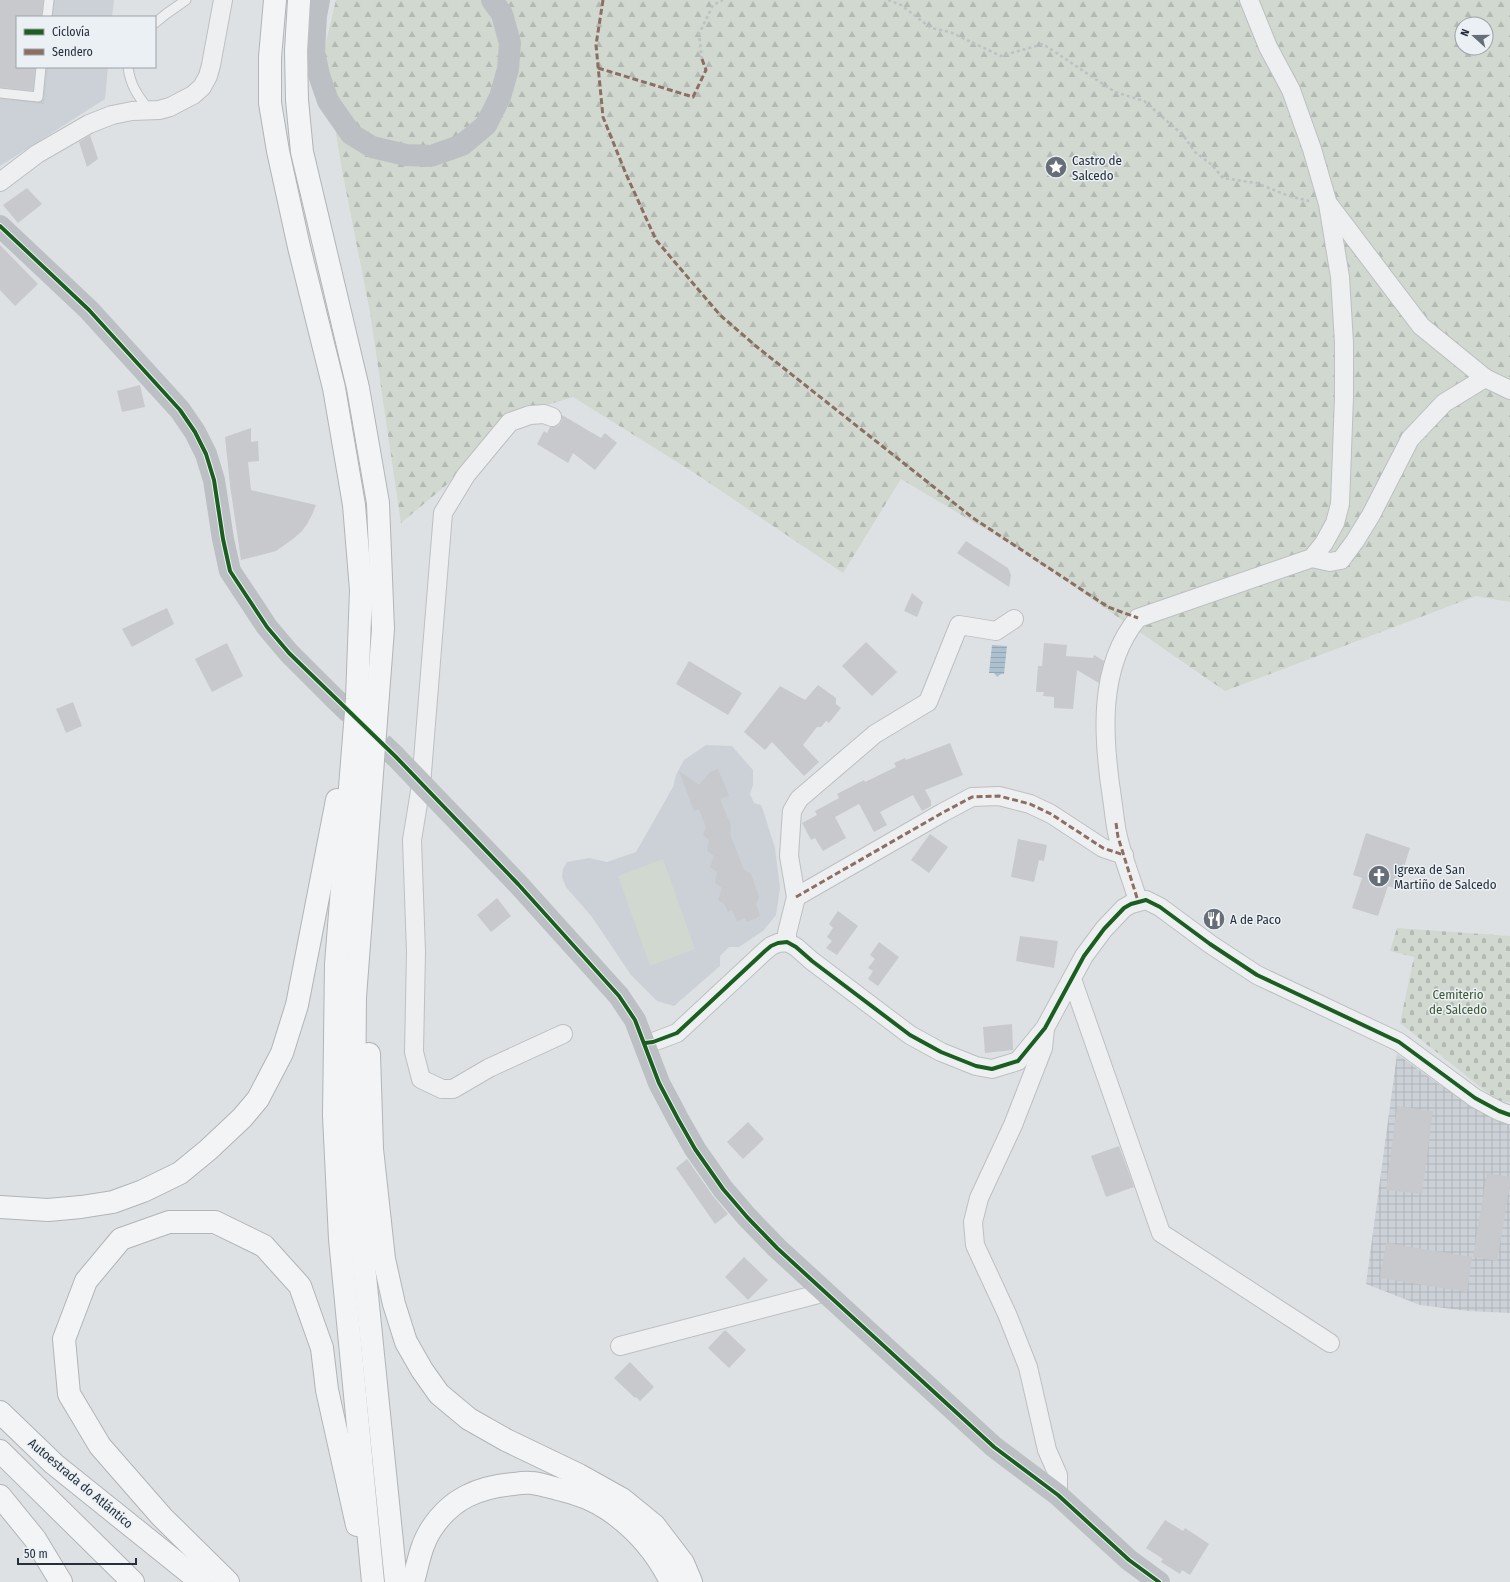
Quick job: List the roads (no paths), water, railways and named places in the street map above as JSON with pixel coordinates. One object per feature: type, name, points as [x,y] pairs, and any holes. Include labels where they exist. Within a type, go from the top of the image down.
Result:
[{"type":"highway","points":[[275,0],[270,57],[270,103],[278,151],[334,388],[354,505],[361,590],[357,699],[336,964],[334,1116],[340,1239],[373,1582]]},
{"type":"highway","points":[[299,0],[296,51],[297,100],[302,152],[358,388],[378,503],[383,629],[355,997],[354,1112],[361,1236],[396,1582]]},
{"type":"highway","points":[[0,1208],[48,1210],[81,1207],[113,1202],[143,1191],[180,1173],[208,1150],[242,1118],[258,1099],[282,1053],[297,1005],[357,699]]},
{"type":"highway","points":[[369,799],[368,1034],[372,1149],[384,1259],[394,1304],[406,1342],[422,1370],[439,1394],[469,1419],[506,1440],[578,1475],[622,1499],[654,1525],[683,1563],[690,1582]]},
{"type":"highway","points":[[228,1582],[162,1517],[100,1446],[69,1394],[64,1338],[86,1281],[121,1239],[169,1222],[216,1222],[264,1246],[300,1286],[322,1348],[327,1390],[369,1582]]},
{"type":"highway","name":"Autoestrada do Atlántico","points":[[0,1412],[54,1464],[202,1582]]},
{"type":"highway","points":[[0,1451],[133,1582]]},
{"type":"highway","points":[[413,1582],[421,1550],[432,1528],[449,1507],[472,1492],[498,1485],[531,1482],[587,1497],[608,1509],[626,1523],[646,1543],[663,1565],[671,1582]]},
{"type":"highway","points":[[0,1496],[35,1539],[61,1582]]},
{"type":"street","points":[[0,182],[37,154],[89,124],[112,115],[132,111],[159,110],[185,101],[202,87],[208,76],[223,0]]},
{"type":"street","points":[[319,0],[316,16],[314,52],[319,75],[328,101],[351,134],[372,147],[406,155],[431,156],[462,145],[486,125],[500,97],[508,69],[510,43],[502,14],[492,0]]},
{"type":"street","points":[[1249,0],[1268,47],[1291,90],[1312,149],[1328,204],[1340,278],[1344,343],[1344,397],[1340,504],[1335,523],[1324,543],[1312,558]]},
{"type":"street","points":[[1328,204],[1421,326],[1485,378],[1510,390]]},
{"type":"street","points":[[0,226],[90,310],[180,410],[195,432],[206,454],[214,480],[223,539],[230,571],[267,627],[289,653],[334,698]]},
{"type":"street","points":[[1138,901],[1118,837],[1109,776],[1105,706],[1108,686],[1127,632],[1138,618],[1312,558],[1330,562],[1342,560],[1371,515],[1410,439],[1444,403],[1485,378]]},
{"type":"street","points":[[552,417],[544,414],[530,415],[510,422],[466,475],[443,513],[421,785],[412,840],[416,952],[414,1052],[421,1079],[442,1089],[453,1089],[489,1068],[563,1034]]},
{"type":"street","points":[[787,942],[787,933],[796,897],[789,856],[792,812],[799,799],[875,734],[928,702],[959,625],[996,631],[1014,619]]},
{"type":"street","points":[[396,757],[421,785],[518,884],[619,996],[635,1020],[659,1083],[678,1119],[723,1189],[747,1217],[777,1248],[994,1447],[1058,1495],[1130,1560],[1159,1582]]},
{"type":"street","points":[[796,897],[928,820],[972,797],[999,796],[1030,804],[1051,814],[1103,848],[1124,855]]},
{"type":"street","points":[[644,1043],[653,1042],[677,1033],[771,946],[787,942],[796,947],[812,961],[910,1035],[941,1052],[976,1066],[992,1069],[1018,1061],[1045,1028],[1084,956],[1104,929],[1124,908],[1138,901],[1146,900],[1160,907],[1210,944],[1257,975],[1399,1042],[1475,1098],[1499,1111],[1510,1115]]},
{"type":"street","points":[[1072,979],[1161,1233],[1330,1343]]},
{"type":"street","points":[[1045,1028],[1043,1048],[1013,1125],[979,1198],[973,1222],[976,1245],[1007,1314],[1028,1367],[1047,1450],[1058,1475],[1058,1495]]},
{"type":"street","points":[[620,1346],[826,1292]]},
{"type":"lane","points":[[47,16],[49,0]]},
{"type":"lane","points":[[156,22],[186,0]]},
{"type":"lane","points":[[0,93],[38,97],[41,68]]},
{"type":"lane","points":[[128,68],[129,78],[136,94],[149,110]]},
{"type":"water","points":[[992,645],[1007,646],[1004,674],[997,677],[994,673],[989,673]]},
{"type":"tunnel","points":[[334,698],[396,757]]},
{"type":"place","name":"Castro de Salcedo","points":[[1056,167]]},
{"type":"place","name":"Igrexa de San Martiño de Salcedo","points":[[1379,876]]},
{"type":"place","name":"A de Paco","points":[[1214,919]]},
{"type":"park label","name":"Cemiterio de Salcedo","points":[[1458,1002]]}]
